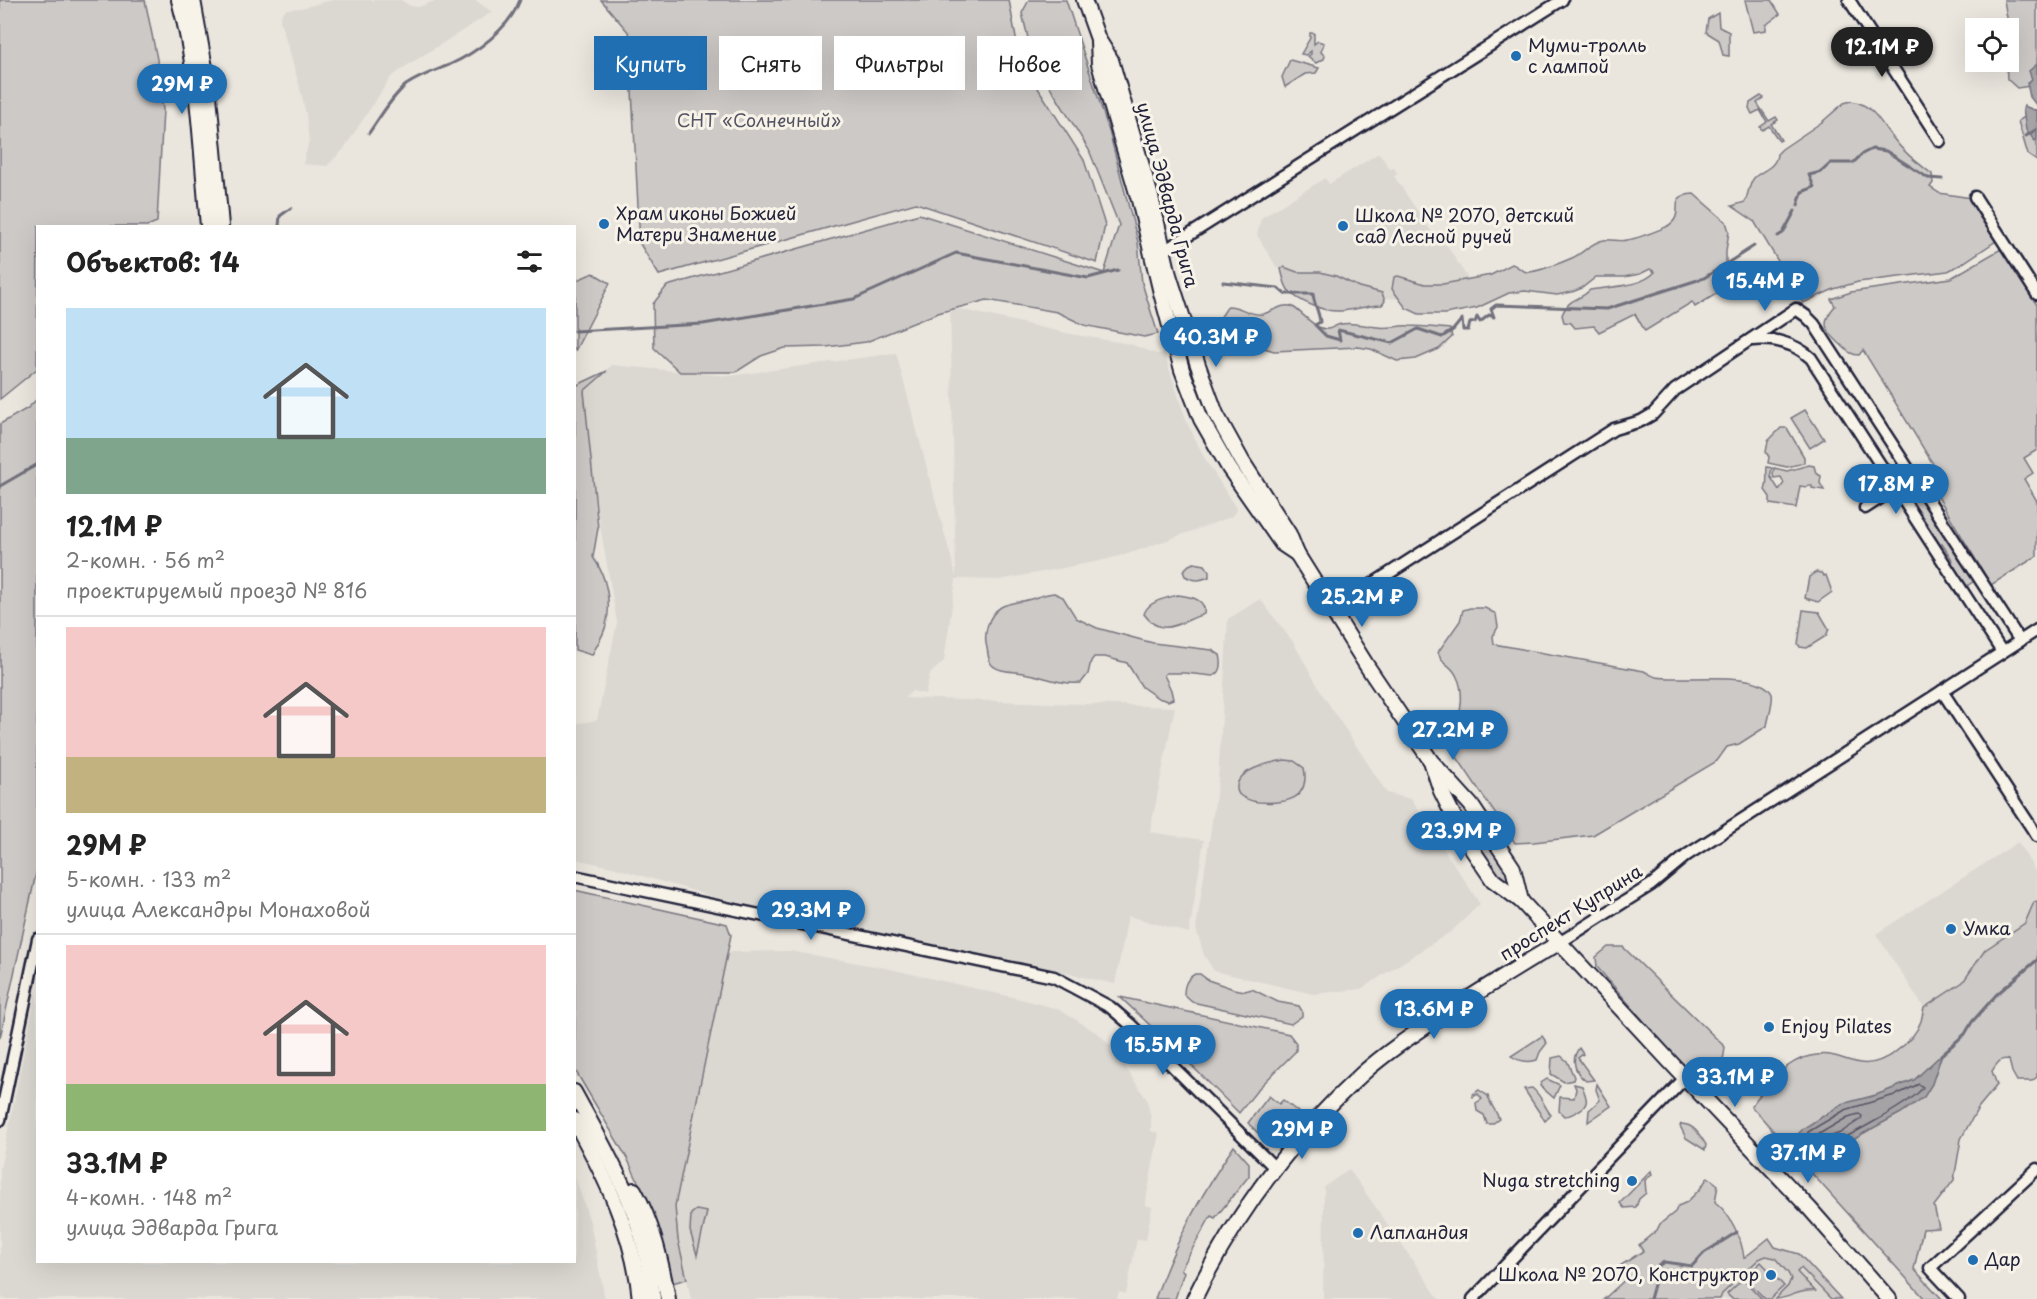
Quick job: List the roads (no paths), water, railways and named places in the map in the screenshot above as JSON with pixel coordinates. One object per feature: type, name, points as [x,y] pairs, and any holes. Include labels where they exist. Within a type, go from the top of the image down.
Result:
[{"type":"street","points":[[179,0],[195,86],[208,225]]},
{"type":"street","points":[[193,0],[208,85],[221,225]]},
{"type":"street","name":"улица Эдварда Грига","points":[[1084,0],[1098,39],[1111,60],[1151,197],[1158,255],[1182,370],[1201,419],[1229,468],[1282,544],[1297,554],[1431,761],[1471,805],[1513,868],[1521,901]]},
{"type":"street","points":[[1158,255],[1562,0]]},
{"type":"street","points":[[1849,0],[1940,141]]},
{"type":"street","points":[[1975,197],[2037,294]]},
{"type":"street","points":[[1332,610],[1614,429],[1641,421],[1653,414],[1675,390],[1796,309],[1814,324],[2020,641]]},
{"type":"street","points":[[1752,340],[1777,340],[1802,350],[1811,358],[2002,652]]},
{"type":"street","points":[[1865,508],[1913,477]]},
{"type":"street","name":"проспект Куприна","points":[[1194,1299],[1234,1227],[1275,1168],[1322,1114],[1381,1059],[1450,1010],[1651,885],[1687,855],[2037,630]]},
{"type":"street","points":[[1942,692],[2037,836]]},
{"type":"street","name":"улица Эдварда Грига","points":[[1431,761],[1441,791],[1465,839],[1493,880],[1521,901],[1810,1209],[1889,1299]]},
{"type":"street","points":[[576,876],[1054,978],[1110,1007],[1131,1025],[1275,1168]]},
{"type":"street","points":[[0,1120],[36,949]]},
{"type":"street","points":[[1473,1299],[1685,1078]]},
{"type":"street","points":[[576,1096],[620,1177],[641,1232],[648,1258],[653,1299]]},
{"type":"street","points":[[576,1124],[601,1171],[620,1215],[634,1261],[640,1299]]},
{"type":"street","points":[[606,1150],[627,1179],[643,1207],[656,1243],[668,1299]]},
{"type":"street","points":[[1959,1299],[1930,1268],[2037,1170]]},
{"type":"water","points":[[2036,65],[2037,106],[2030,97],[2027,83],[2032,79],[2029,71]]},
{"type":"water","points":[[2024,106],[2037,111],[2037,139],[2035,141],[2026,130]]},
{"type":"water","points":[[1942,1054],[1932,1084],[1924,1097],[1846,1145],[1817,1157],[1797,1135],[1842,1104],[1876,1095],[1914,1080]]},
{"type":"waterway","points":[[369,133],[406,85],[459,60],[480,47],[508,21],[520,0]]},
{"type":"waterway","points":[[2026,136],[2037,129]]},
{"type":"waterway","points":[[1798,205],[1802,192],[1814,187],[1809,175],[1821,172],[1831,163],[1853,163],[1862,154],[1872,149],[1886,151],[1928,178],[1942,179]]},
{"type":"waterway","points":[[279,225],[280,216],[291,208]]},
{"type":"waterway","points":[[1778,236],[1783,233],[1795,211]]},
{"type":"waterway","points":[[1223,282],[1278,288],[1285,294],[1313,294],[1320,322],[1315,325],[1326,336],[1340,340],[1338,330],[1392,343],[1418,329],[1442,337],[1453,330],[1462,319],[1463,330],[1468,330],[1470,323],[1475,322],[1477,317],[1480,322],[1489,315],[1494,317],[1491,309],[1496,305],[1607,309],[1704,278],[1754,246]]},
{"type":"waterway","points":[[576,331],[703,324],[854,299],[956,253],[1088,278],[1118,270]]},
{"type":"waterway","points":[[0,486],[36,465]]},
{"type":"waterway","points":[[1941,1055],[1965,1034],[1972,1022],[1996,995],[2037,960]]},
{"type":"waterway","points":[[1650,1299],[1655,1281],[1655,1268],[1664,1262],[1692,1266],[1704,1253],[1737,1232]]},
{"type":"place","name":"Муми-тролль с лампой","points":[[1516,56]]},
{"type":"place","name":"Храм иконы Божией Матери Знамение","points":[[604,224]]},
{"type":"place","name":"Школа № 2070, детский сад Лесной ручей","points":[[1343,226]]},
{"type":"place","name":"Умка","points":[[1951,929]]},
{"type":"place","name":"Enjoy Pilates","points":[[1769,1027]]},
{"type":"place","name":"Nuga stretching","points":[[1632,1181]]},
{"type":"place","name":"Лапландия","points":[[1358,1233]]},
{"type":"place","name":"Дар","points":[[1973,1260]]},
{"type":"place","name":"Школа № 2070, Конструктор","points":[[1771,1275]]},
{"type":"park label","name":"СНТ «Солнечный»","points":[[759,121]]}]
